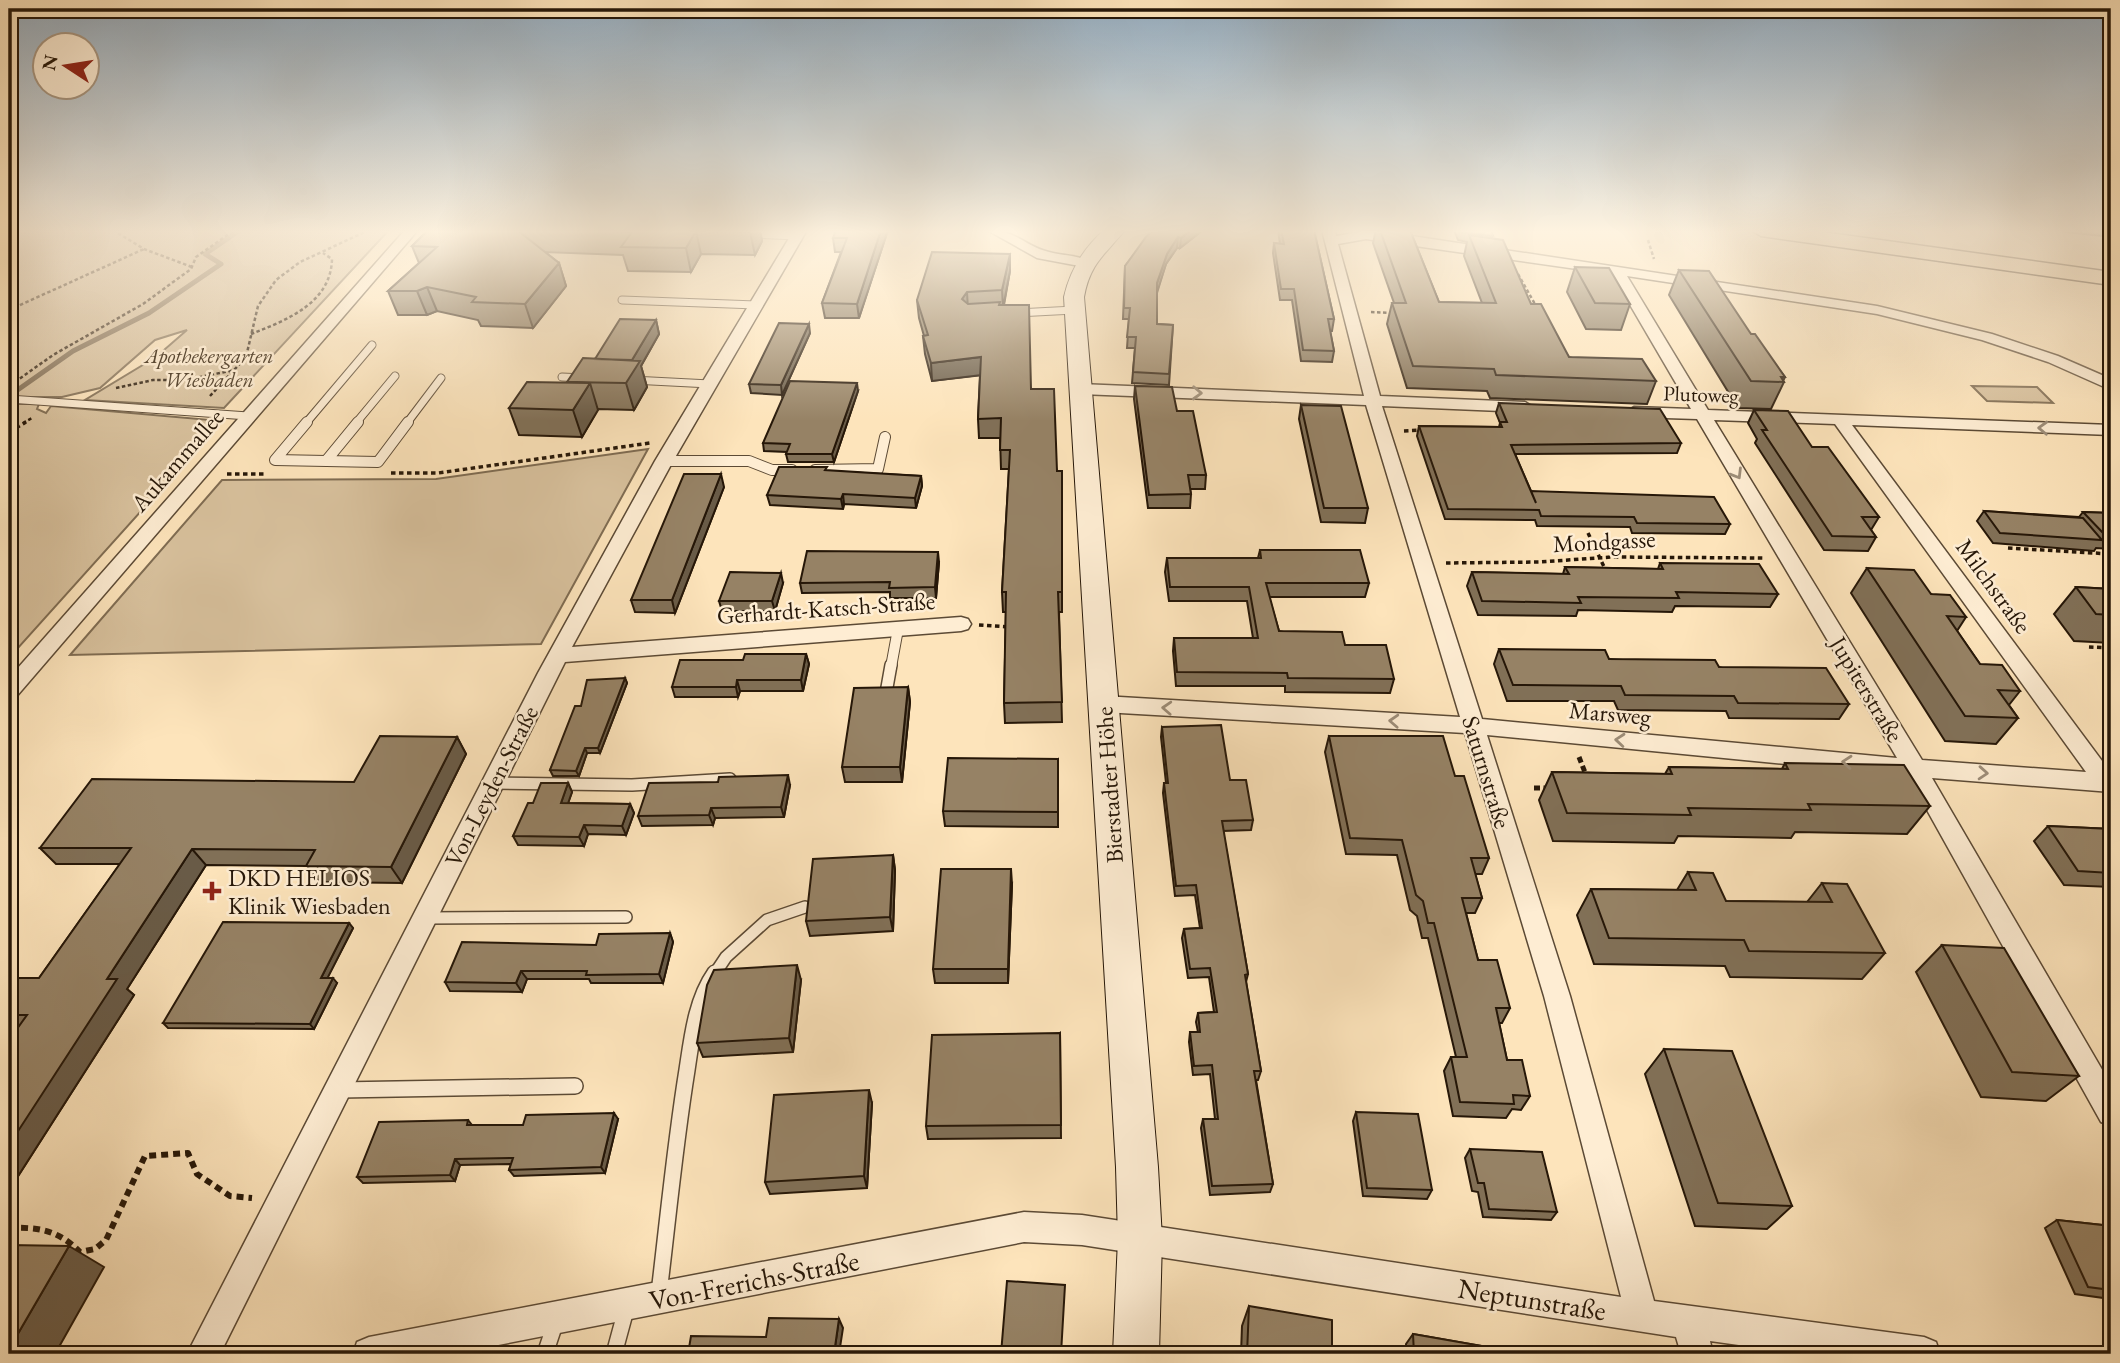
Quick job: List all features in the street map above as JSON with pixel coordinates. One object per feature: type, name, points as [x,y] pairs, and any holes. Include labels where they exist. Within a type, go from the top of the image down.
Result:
[{"type":"main road","name":"Bierstadter Höhe","points":[[1075,294],[1140,1238],[1136,1354]]},
{"type":"street","name":"Aukammallee","points":[[9,692],[356,294]]},
{"type":"street","name":"Von-Leyden-Straße","points":[[203,1354],[559,655],[664,461],[763,294]]},
{"type":"street","name":"Saturnstraße","points":[[1344,294],[1372,400],[1557,996],[1642,1316]]},
{"type":"street","name":"Jupiterstraße","points":[[1630,294],[1915,768],[2111,1112]]},
{"type":"street","points":[[1770,294],[1877,310],[1938,324],[2053,359],[2111,385]]},
{"type":"street","points":[[1080,389],[1541,408]]},
{"type":"street","name":"Plutoweg","points":[[1621,412],[2111,430]]},
{"type":"street","name":"Milchstraße","points":[[1840,421],[2109,783]]},
{"type":"street","name":"Gerhardt-Katsch-Straße","points":[[559,655],[961,624]]},
{"type":"street","name":"Marsweg","points":[[1103,704],[1473,726],[1915,768],[2109,783]]},
{"type":"street","name":"Von-Frerichs-Straße","points":[[369,1354],[1024,1227],[1082,1230],[1140,1238]]},
{"type":"street","name":"Neptunstraße","points":[[1140,1238],[1642,1316],[1924,1354]]},
{"type":"street","points":[[1688,1322],[1697,1354]]},
{"type":"lane","points":[[622,300],[756,305]]},
{"type":"lane","points":[[1009,313],[1074,310]]},
{"type":"lane","points":[[372,345],[275,460],[378,462],[441,378]]},
{"type":"lane","points":[[326,461],[395,376]]},
{"type":"lane","points":[[562,377],[589,378]]},
{"type":"lane","points":[[616,379],[710,384]]},
{"type":"lane","points":[[13,399],[248,416]]},
{"type":"lane","points":[[664,461],[748,461],[772,470],[878,469],[885,437]]},
{"type":"lane","points":[[887,693],[898,629]]},
{"type":"lane","points":[[492,783],[632,785],[740,778]]},
{"type":"lane","points":[[658,1299],[682,1100],[695,1022],[707,984],[726,957],[767,920],[805,907]]},
{"type":"lane","points":[[423,919],[626,916]]},
{"type":"lane","points":[[337,1090],[575,1086]]},
{"type":"lane","points":[[614,1354],[628,1305]]},
{"type":"lane","points":[[545,1354],[556,1319]]},
{"type":"path","points":[[9,310],[45,294]]},
{"type":"path","points":[[9,387],[53,355],[157,294]]},
{"type":"path","points":[[195,412],[248,353],[253,317],[265,294]]},
{"type":"path","points":[[251,334],[279,324],[319,294]]},
{"type":"path","points":[[1529,294],[1541,316]]},
{"type":"path","points":[[1349,312],[1403,313]]},
{"type":"path","points":[[115,388],[153,380],[186,380],[236,369]]},
{"type":"path","points":[[1382,431],[1431,430]]},
{"type":"path","points":[[385,473],[438,472],[677,439]]},
{"type":"path","points":[[198,474],[265,474]]},
{"type":"path","points":[[1588,533],[1607,573]]},
{"type":"path","points":[[2008,548],[2111,554]]},
{"type":"path","name":"Mondgasse","points":[[1423,562],[1525,562],[1697,556],[1788,559]]},
{"type":"path","name":"Gerhardt-Katsch-Straße","points":[[961,624],[1016,627]]},
{"type":"path","points":[[2089,647],[2111,649]]},
{"type":"path","points":[[1570,736],[1587,778]]},
{"type":"path","points":[[1534,788],[1557,789]]},
{"type":"path","points":[[9,1228],[40,1227],[64,1234],[80,1252],[95,1249],[106,1240],[145,1156],[188,1153],[197,1174],[230,1196],[281,1200]]},
{"type":"green space","name":"Apothekergarten Wiesbaden","points":[[9,294],[330,294],[224,408],[85,400],[156,357],[187,330],[155,340],[100,388],[62,397],[9,397]]},
{"type":"green space","points":[[1972,386],[2037,387],[2053,403],[1987,401]]},
{"type":"green space","points":[[9,404],[39,404],[37,409],[46,413],[51,406],[222,421],[9,658]]},
{"type":"green space","points":[[648,449],[541,644],[70,655],[222,480],[436,479]]},
{"type":"building","points":[[459,294],[534,294],[525,304],[472,302],[476,297]]},
{"type":"building","points":[[826,294],[860,294],[857,304],[822,303]]},
{"type":"building","points":[[919,294],[966,294],[962,299],[968,304],[1000,302],[999,305],[1029,305],[1031,389],[1054,389],[1057,471],[1062,471],[1062,592],[1058,592],[1062,702],[1004,703],[1006,592],[1002,592],[1010,450],[1000,450],[1001,418],[978,419],[981,357],[931,363],[923,336],[928,335],[917,300]]},
{"type":"building","points":[[1124,294],[1157,294],[1157,324],[1173,325],[1169,374],[1133,372],[1136,337],[1127,337],[1130,308],[1124,308]]},
{"type":"building","points":[[1295,294],[1328,294],[1334,319],[1328,319],[1334,351],[1303,350]]},
{"type":"building","points":[[1403,294],[1436,294],[1439,302],[1496,303],[1492,294],[1526,294],[1531,304],[1541,304],[1569,357],[1642,359],[1656,381],[1496,375],[1494,369],[1413,366],[1392,303],[1406,303]]},
{"type":"building","points":[[1590,294],[1624,294],[1630,304],[1595,303]]},
{"type":"building","points":[[1694,294],[1724,294],[1785,377],[1781,377],[1784,382],[1751,381]]},
{"type":"building","points":[[620,319],[656,320],[632,360],[595,359]]},
{"type":"building","points":[[779,323],[809,324],[781,385],[749,384]]},
{"type":"building","points":[[583,358],[640,361],[626,383],[567,382]]},
{"type":"building","points":[[790,381],[857,383],[832,454],[786,454],[790,444],[763,443]]},
{"type":"building","points":[[527,382],[590,383],[573,410],[509,408]]},
{"type":"building","points":[[1135,386],[1172,387],[1177,411],[1193,411],[1206,475],[1188,475],[1191,494],[1149,495]]},
{"type":"building","points":[[1499,403],[1660,409],[1681,443],[1511,445],[1536,503],[1531,491],[1714,497],[1730,524],[1637,523],[1634,517],[1541,516],[1539,510],[1448,509],[1419,426],[1502,427],[1500,422],[1507,422]]},
{"type":"building","points":[[1301,405],[1341,406],[1368,508],[1324,508]]},
{"type":"building","points":[[1754,410],[1788,411],[1812,447],[1828,447],[1879,517],[1862,517],[1876,537],[1832,536],[1762,430],[1767,430]]},
{"type":"building","points":[[779,467],[827,467],[825,470],[921,476],[915,498],[843,494],[841,499],[767,495]]},
{"type":"building","points":[[684,474],[721,474],[672,600],[631,600]]},
{"type":"building","points":[[1984,511],[2083,518],[2102,540],[2000,533]]},
{"type":"building","points":[[2083,512],[2111,513],[2111,536],[2105,535]]},
{"type":"building","points":[[1260,550],[1360,550],[1369,583],[1266,583],[1279,631],[1342,632],[1345,645],[1386,645],[1394,679],[1288,678],[1287,673],[1177,672],[1174,638],[1258,638],[1249,587],[1170,587],[1167,558],[1261,558]]},
{"type":"building","points":[[807,551],[938,552],[935,587],[889,588],[890,582],[800,583]]},
{"type":"building","points":[[1660,563],[1759,564],[1778,594],[1676,592],[1679,598],[1578,597],[1581,603],[1482,601],[1472,572],[1569,574],[1565,567],[1663,569]]},
{"type":"building","points":[[1867,568],[1914,570],[1931,594],[1950,595],[1966,617],[1947,616],[1980,664],[2002,665],[2020,691],[1998,690],[2018,718],[1965,716]]},
{"type":"building","points":[[730,572],[781,573],[772,601],[719,601]]},
{"type":"building","points":[[2076,587],[2111,589],[2111,615],[2096,614]]},
{"type":"building","points":[[1499,649],[1605,650],[1609,659],[1715,660],[1719,667],[1826,668],[1849,704],[1738,703],[1734,696],[1625,695],[1621,686],[1513,685]]},
{"type":"building","points":[[745,654],[806,654],[801,680],[737,680],[736,687],[672,687],[680,660],[743,660]]},
{"type":"building","points":[[625,678],[598,748],[585,748],[576,771],[550,770],[575,706],[581,706],[587,680]]},
{"type":"building","points":[[908,687],[900,767],[842,767],[854,688]]},
{"type":"building","points":[[1221,725],[1230,780],[1246,780],[1253,820],[1222,821],[1248,974],[1245,975],[1261,1071],[1254,1071],[1273,1184],[1212,1186],[1203,1119],[1218,1119],[1212,1065],[1194,1066],[1190,1032],[1200,1032],[1198,1013],[1217,1012],[1210,968],[1190,969],[1184,929],[1202,928],[1196,885],[1176,886],[1164,783],[1168,783],[1162,727]]},
{"type":"building","points":[[380,736],[457,737],[391,867],[306,866],[315,850],[192,849],[107,979],[117,979],[9,1145],[9,1040],[27,1015],[9,1015],[9,978],[39,978],[131,848],[40,848],[92,779],[354,782]]},
{"type":"building","points":[[1329,736],[1443,736],[1455,776],[1464,776],[1489,858],[1471,858],[1482,898],[1462,898],[1478,960],[1497,960],[1510,1008],[1496,1008],[1507,1060],[1522,1060],[1530,1096],[1513,1095],[1514,1104],[1460,1102],[1451,1057],[1467,1057],[1434,923],[1428,923],[1423,901],[1416,895],[1402,840],[1350,838]]},
{"type":"building","points":[[948,758],[1058,759],[1058,812],[943,811]]},
{"type":"building","points":[[1785,763],[1904,765],[1930,806],[1808,804],[1811,810],[1688,808],[1691,815],[1567,813],[1552,772],[1672,774],[1669,767],[1788,769]]},
{"type":"building","points":[[788,775],[781,807],[711,808],[709,815],[638,816],[649,783],[718,782],[719,777]]},
{"type":"building","points":[[541,783],[568,783],[561,803],[630,804],[622,826],[584,825],[579,837],[513,836],[528,803],[533,803]]},
{"type":"building","points":[[2048,826],[2111,829],[2111,873],[2078,871]]},
{"type":"building","points":[[893,855],[890,917],[806,921],[813,859]]},
{"type":"building","points":[[941,869],[1011,869],[1008,969],[933,969]]},
{"type":"building","points":[[1688,872],[1713,873],[1726,901],[1832,902],[1822,883],[1847,884],[1885,953],[1749,951],[1744,940],[1609,938],[1591,889],[1696,890]]},
{"type":"building","points":[[223,922],[349,923],[321,978],[333,978],[310,1024],[163,1023]]},
{"type":"building","points":[[670,933],[659,974],[586,975],[587,971],[521,971],[516,983],[445,982],[462,942],[596,945],[599,934]]},
{"type":"building","points":[[1942,945],[2004,948],[2079,1076],[2012,1072]]},
{"type":"building","points":[[797,965],[789,1038],[697,1043],[707,985],[714,970]]},
{"type":"building","points":[[1060,1033],[1061,1125],[926,1126],[932,1035]]},
{"type":"building","points":[[1664,1049],[1732,1051],[1792,1206],[1718,1203]]},
{"type":"building","points":[[869,1090],[864,1176],[765,1182],[774,1095]]},
{"type":"building","points":[[1356,1112],[1418,1114],[1432,1190],[1367,1188]]},
{"type":"building","points":[[614,1113],[601,1167],[509,1170],[513,1158],[455,1159],[450,1175],[357,1177],[379,1122],[468,1120],[467,1125],[523,1125],[526,1115]]},
{"type":"building","points":[[1470,1149],[1542,1152],[1557,1212],[1489,1209],[1484,1183],[1478,1183]]},
{"type":"building","points":[[2057,1220],[2111,1226],[2111,1290],[2088,1287]]},
{"type":"building","points":[[9,1245],[69,1246],[9,1349]]},
{"type":"building","points":[[1007,1281],[1065,1285],[1061,1354],[1001,1354]]},
{"type":"building","points":[[1249,1306],[1332,1320],[1332,1354],[1247,1354]]},
{"type":"building","points":[[769,1318],[839,1319],[834,1354],[688,1354],[691,1336],[766,1337]]},
{"type":"building","points":[[1413,1334],[1527,1354],[1414,1354]]},
{"type":"building","points":[[1583,1347],[1672,1352],[1672,1354],[1585,1354]]},
{"type":"waterway","points":[[9,396],[73,351],[149,313],[177,294]]},
{"type":"place","name":"DKD HELIOS Klinik Wiesbaden","points":[[212,891]]}]
